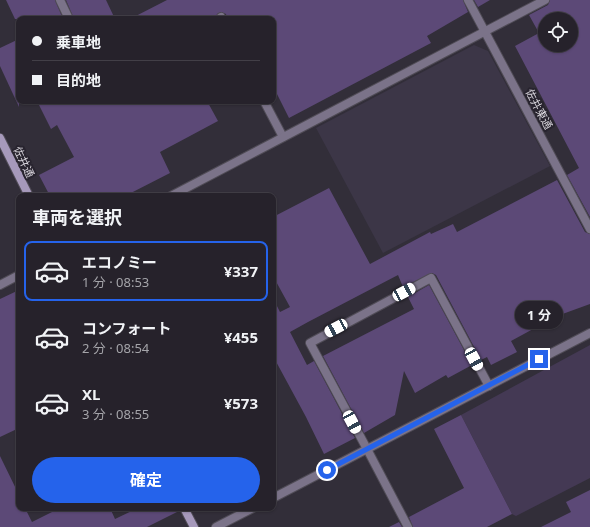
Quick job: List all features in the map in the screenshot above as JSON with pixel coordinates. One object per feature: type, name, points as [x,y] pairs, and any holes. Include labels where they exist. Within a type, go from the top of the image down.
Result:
[{"type":"street","points":[[60,0],[68,16]]},
{"type":"street","name":"佐井東通","points":[[468,0],[590,229]]},
{"type":"street","points":[[177,193],[545,0]]},
{"type":"street","points":[[266,104],[283,137]]},
{"type":"street","name":"佐井通","points":[[0,138],[28,193]]},
{"type":"street","points":[[0,285],[16,277]]},
{"type":"street","points":[[408,527],[310,343],[431,278],[489,386]]},
{"type":"street","points":[[276,496],[590,333]]},
{"type":"street","points":[[185,511],[193,527]]},
{"type":"street","points":[[216,527],[247,511]]},
{"type":"shaded area","points":[[474,45],[488,51],[550,166],[383,253],[316,128]]},
{"type":"shaded area","points":[[590,345],[590,478],[516,516],[512,514],[461,415]]},
{"type":"building","points":[[6,0],[55,0],[62,16],[16,16],[15,19]]},
{"type":"building","points":[[66,0],[106,0],[114,16],[73,16]]},
{"type":"building","points":[[167,0],[463,0],[468,12],[427,36],[431,43],[289,118],[276,92],[276,16],[226,16],[226,14],[221,12],[217,14],[217,16],[136,16]]},
{"type":"building","points":[[474,0],[490,0],[478,7]]},
{"type":"building","points":[[550,0],[590,0],[590,217],[567,175],[579,168],[515,46],[538,34],[538,52],[578,52],[578,12],[538,12],[538,31],[529,15],[548,5]]},
{"type":"building","points":[[16,40],[16,101],[0,66],[0,48]]},
{"type":"building","points":[[38,104],[209,104],[218,121],[160,152],[170,173],[131,193],[48,193],[39,175],[74,157],[57,125],[51,129]]},
{"type":"building","points":[[557,180],[585,232],[590,234],[590,304],[557,316],[511,341],[517,352],[491,365],[487,357],[481,360],[436,275],[432,273],[403,287],[398,275],[290,332],[307,365],[314,361],[355,438],[324,454],[276,362],[276,304],[280,312],[290,307],[276,281],[276,215],[329,188],[370,264],[430,232],[431,234],[453,224],[457,232]]},
{"type":"building","points":[[429,285],[472,365],[448,378],[446,375],[415,393],[404,371],[395,415],[364,433],[323,356],[414,309],[408,297]]},
{"type":"building","points":[[16,291],[16,429],[0,437],[0,299]]},
{"type":"building","points":[[461,415],[512,514],[487,527],[413,527],[409,517],[464,488],[434,429]]},
{"type":"building","points":[[0,456],[16,489],[16,511],[26,511],[32,522],[54,511],[111,511],[115,519],[132,511],[179,511],[147,527],[0,527]]},
{"type":"building","points":[[590,490],[590,527],[541,527],[571,512],[566,502]]},
{"type":"building","points":[[399,522],[402,527],[389,527]]},
{"type":"route","points":[[327,470],[539,359]]}]
